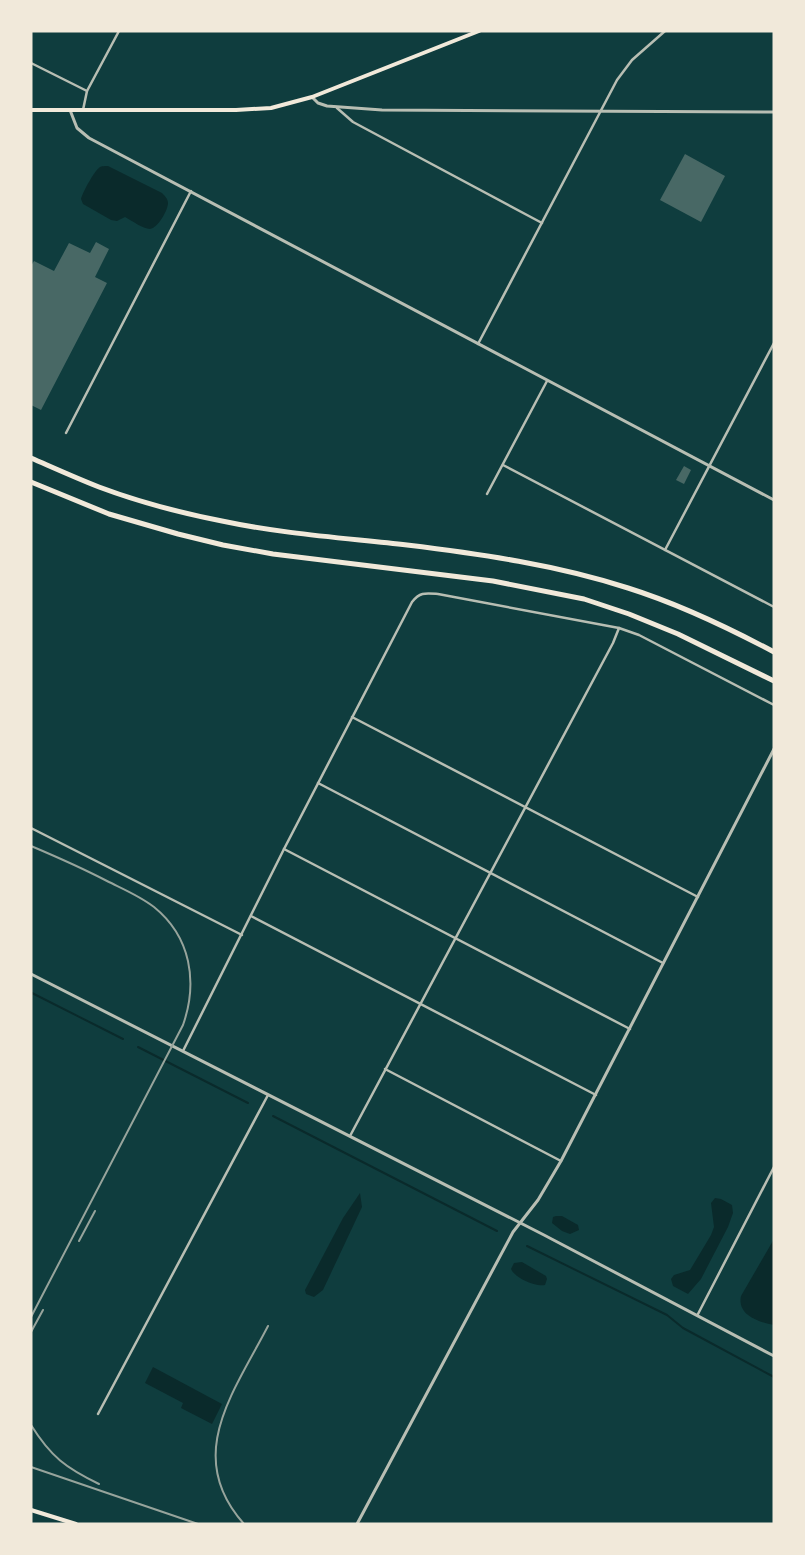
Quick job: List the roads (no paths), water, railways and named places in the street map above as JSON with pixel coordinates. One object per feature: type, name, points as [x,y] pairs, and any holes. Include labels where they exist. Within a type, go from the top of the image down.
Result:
[{"type":"highway","points":[[31,458],[99,487],[142,502],[200,517],[268,529],[457,552],[598,579],[628,588],[722,624],[774,652]]},
{"type":"highway","points":[[31,482],[109,514],[178,534],[223,544],[272,554],[493,581],[584,599],[678,634],[774,681]]},
{"type":"main road","points":[[31,110],[249,110],[271,108],[312,97],[479,31]]},
{"type":"main road","points":[[31,1510],[76,1524]]},
{"type":"street","points":[[83,110],[87,91],[118,31]]},
{"type":"street","points":[[478,344],[617,80],[632,60],[665,31]]},
{"type":"street","points":[[31,63],[87,91]]},
{"type":"street","points":[[312,97],[322,104],[336,108],[392,110],[774,112]]},
{"type":"street","points":[[336,108],[353,122],[542,223]]},
{"type":"street","points":[[70,110],[77,128],[89,138],[774,500]]},
{"type":"street","points":[[66,433],[191,191]]},
{"type":"street","points":[[665,550],[774,343]]},
{"type":"street","points":[[488,494],[547,381]]},
{"type":"street","points":[[504,465],[774,607]]},
{"type":"street","points":[[183,1051],[284,849],[417,595],[426,593],[438,594],[619,628],[639,635],[774,705]]},
{"type":"street","points":[[350,1136],[526,808],[613,643],[619,628]]},
{"type":"street","points":[[352,717],[698,897]]},
{"type":"street","points":[[357,1524],[513,1232],[538,1200],[561,1161],[774,749]]},
{"type":"street","points":[[318,783],[664,963]]},
{"type":"street","points":[[31,828],[242,935]]},
{"type":"street","points":[[284,849],[630,1029]]},
{"type":"street","points":[[251,916],[596,1095]]},
{"type":"street","points":[[31,974],[698,1314],[774,1356]]},
{"type":"street","points":[[385,1069],[561,1161]]},
{"type":"street","points":[[98,1414],[268,1095]]},
{"type":"street","points":[[698,1314],[774,1167]]},
{"type":"water","points":[[108,166],[165,196],[168,206],[156,226],[147,229],[125,217],[117,221],[111,220],[83,204],[81,199],[92,177],[100,167]]},
{"type":"water","points":[[360,1193],[362,1207],[323,1290],[314,1297],[306,1294],[305,1290],[343,1218]]},
{"type":"water","points":[[715,1198],[732,1205],[733,1213],[728,1227],[701,1279],[688,1294],[673,1286],[671,1279],[674,1275],[690,1270],[711,1235],[714,1227],[711,1203]]},
{"type":"water","points":[[562,1216],[578,1225],[579,1230],[570,1234],[562,1231],[552,1223],[553,1217]]},
{"type":"water","points":[[774,1239],[774,1325],[755,1320],[745,1313],[742,1308],[741,1296]]},
{"type":"water","points":[[522,1262],[546,1276],[545,1285],[521,1279],[513,1272],[511,1269],[514,1263]]},
{"type":"water","points":[[153,1367],[222,1404],[212,1424],[181,1408],[183,1403],[145,1383]]},
{"type":"waterway","points":[[32,993],[123,1039]]},
{"type":"waterway","points":[[138,1047],[248,1103]]},
{"type":"waterway","points":[[273,1116],[497,1231]]},
{"type":"waterway","points":[[527,1246],[667,1315],[683,1328],[774,1377]]},
{"type":"railway","points":[[31,846],[79,867],[143,899],[154,907],[176,932],[188,961],[190,977],[188,1009],[183,1025],[31,1317]]},
{"type":"railway","points":[[79,1241],[95,1211]]},
{"type":"railway","points":[[31,1332],[43,1310]]},
{"type":"railway","points":[[244,1524],[226,1499],[217,1474],[216,1449],[220,1424],[229,1400],[268,1326]]},
{"type":"railway","points":[[31,1425],[53,1454],[77,1473],[99,1484]]},
{"type":"railway","points":[[31,1467],[198,1524]]}]
